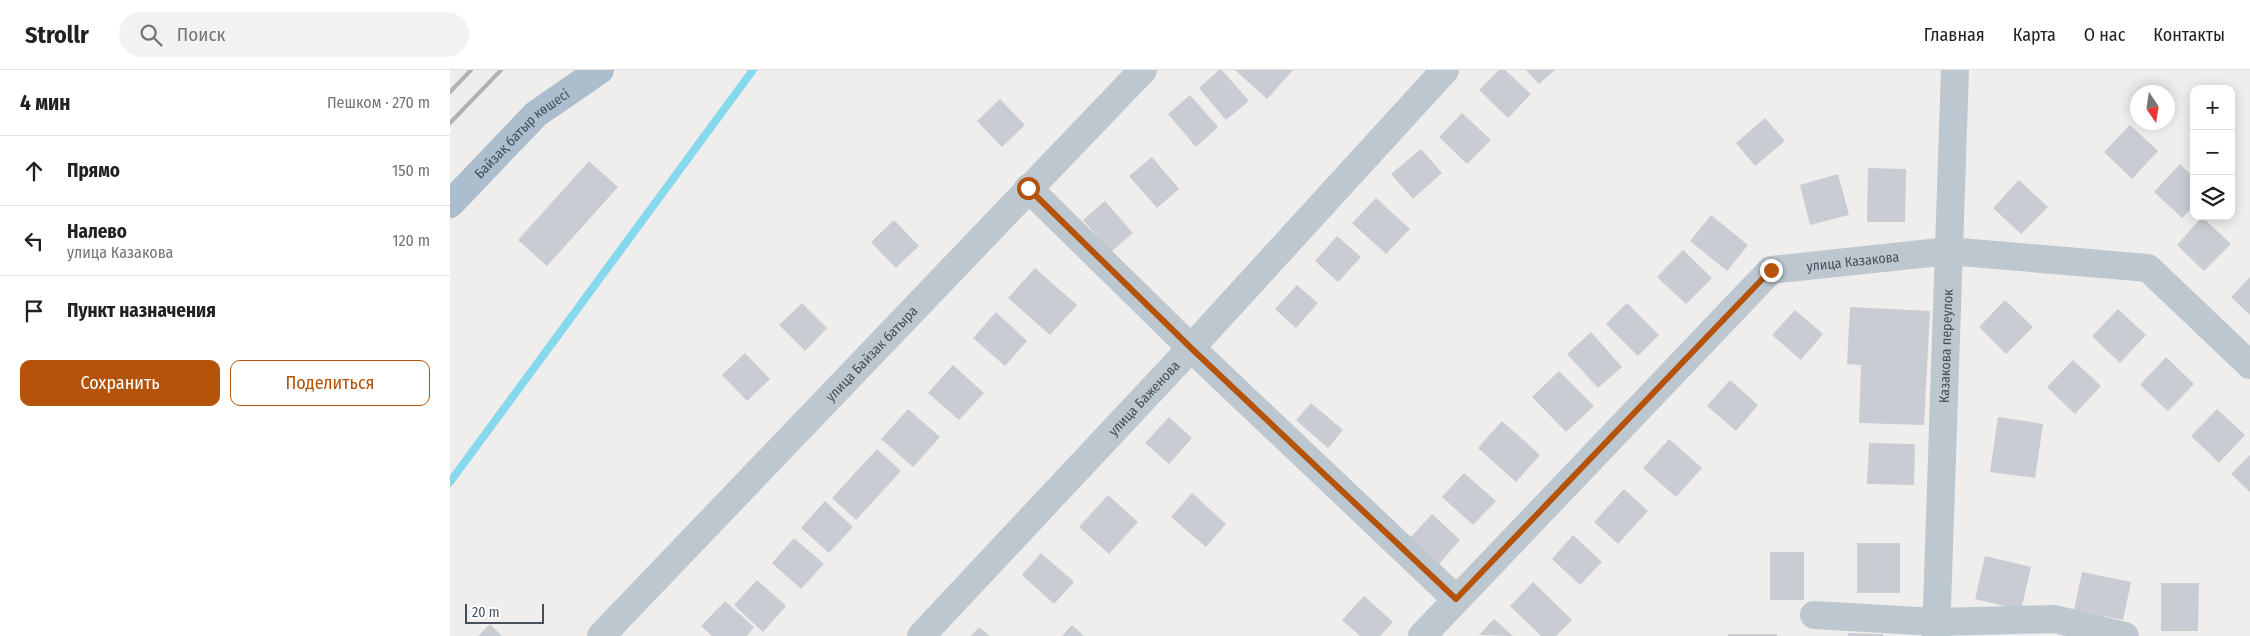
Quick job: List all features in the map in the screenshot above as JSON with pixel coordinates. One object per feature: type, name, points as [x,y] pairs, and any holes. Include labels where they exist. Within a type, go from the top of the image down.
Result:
[{"type":"main road","name":"Байзақ батыр көшесі","points":[[450,204],[536,114],[600,70]]},
{"type":"street","name":"улица Байзак батыра","points":[[600,636],[1143,70]]},
{"type":"street","name":"улица Баженова","points":[[921,636],[1191,348],[1445,70]]},
{"type":"street","name":"Казакова переулок","points":[[1936,629],[1955,70]]},
{"type":"street","points":[[1028,188],[1191,348],[1456,599]]},
{"type":"street","name":"улица Казакова","points":[[1422,636],[1771,270],[1949,251],[2148,268],[2250,366]]},
{"type":"street","points":[[1814,615],[1936,629],[2055,619],[2125,636]]},
{"type":"building","points":[[1219,70],[1222,70],[1249,101],[1226,120],[1199,88]]},
{"type":"building","points":[[1235,70],[1293,70],[1267,99]]},
{"type":"building","points":[[1499,70],[1505,70],[1531,94],[1508,118],[1479,90]]},
{"type":"building","points":[[1526,70],[1555,70],[1539,84]]},
{"type":"building","points":[[1190,95],[1218,127],[1196,147],[1168,114]]},
{"type":"building","points":[[1000,99],[1025,125],[1002,147],[977,121]]},
{"type":"building","points":[[1462,113],[1491,140],[1467,164],[1439,137]]},
{"type":"building","points":[[1765,118],[1785,141],[1755,166],[1736,143]]},
{"type":"building","points":[[2130,125],[2130,130],[2135,130],[2158,151],[2132,179],[2104,152]]},
{"type":"building","points":[[1421,149],[1442,173],[1413,199],[1391,174]]},
{"type":"building","points":[[1152,157],[1179,189],[1157,208],[1129,176]]},
{"type":"building","points":[[589,161],[618,187],[547,266],[518,240]]},
{"type":"building","points":[[2180,164],[2190,174],[2190,210],[2182,218],[2154,192]]},
{"type":"building","points":[[1868,168],[1906,169],[1905,222],[1867,222]]},
{"type":"building","points":[[1838,174],[1849,215],[1810,225],[1800,185]]},
{"type":"building","points":[[2019,180],[2048,207],[2021,234],[1993,208]]},
{"type":"building","points":[[1376,198],[1410,229],[1386,254],[1352,223]]},
{"type":"building","points":[[1105,201],[1133,233],[1111,252],[1083,220]]},
{"type":"building","points":[[1711,215],[1748,245],[1727,271],[1690,241]]},
{"type":"building","points":[[894,220],[919,246],[896,268],[871,242]]},
{"type":"building","points":[[2199,220],[2205,220],[2231,244],[2204,271],[2177,245]]},
{"type":"building","points":[[1337,236],[1361,257],[1338,282],[1315,261]]},
{"type":"building","points":[[1683,250],[1712,278],[1686,304],[1657,277]]},
{"type":"building","points":[[1035,268],[1077,305],[1050,335],[1008,298]]},
{"type":"building","points":[[2250,277],[2250,315],[2231,297]]},
{"type":"building","points":[[1297,285],[1318,303],[1296,328],[1275,309]]},
{"type":"building","points":[[2005,300],[2033,327],[2006,354],[1979,327]]},
{"type":"building","points":[[802,303],[827,328],[805,351],[779,325]]},
{"type":"building","points":[[1627,303],[1659,335],[1638,356],[1606,324]]},
{"type":"building","points":[[1850,307],[1930,311],[1924,425],[1859,423],[1861,365],[1847,364]]},
{"type":"building","points":[[2118,309],[2146,335],[2120,363],[2092,336]]},
{"type":"building","points":[[1795,310],[1823,334],[1801,360],[1772,335]]},
{"type":"building","points":[[996,312],[1027,341],[1005,366],[973,338]]},
{"type":"building","points":[[1591,332],[1622,367],[1598,388],[1567,354]]},
{"type":"building","points":[[745,353],[770,379],[747,401],[722,375]]},
{"type":"building","points":[[2166,357],[2194,384],[2168,411],[2140,385]]},
{"type":"building","points":[[2073,360],[2101,386],[2075,414],[2047,387]]},
{"type":"building","points":[[953,365],[984,393],[959,420],[928,393]]},
{"type":"building","points":[[1559,371],[1594,406],[1566,432],[1532,397]]},
{"type":"building","points":[[1730,380],[1758,405],[1736,431],[1707,406]]},
{"type":"building","points":[[1311,403],[1343,430],[1328,448],[1296,420]]},
{"type":"building","points":[[908,409],[940,437],[913,467],[881,439]]},
{"type":"building","points":[[2217,409],[2245,435],[2219,463],[2191,436]]},
{"type":"building","points":[[1169,417],[1192,438],[1169,464],[1145,443]]},
{"type":"building","points":[[1998,417],[2043,424],[2035,478],[1990,472]]},
{"type":"building","points":[[1502,421],[1540,455],[1516,482],[1478,448]]},
{"type":"building","points":[[1669,439],[1702,468],[1676,497],[1643,468]]},
{"type":"building","points":[[1869,443],[1915,444],[1914,485],[1867,484]]},
{"type":"building","points":[[877,449],[901,471],[856,520],[832,498]]},
{"type":"building","points":[[2250,455],[2250,492],[2231,474]]},
{"type":"building","points":[[1464,473],[1496,501],[1473,525],[1442,497]]},
{"type":"building","points":[[1624,489],[1648,511],[1618,544],[1594,522]]},
{"type":"building","points":[[1192,493],[1226,524],[1206,547],[1171,517]]},
{"type":"building","points":[[1108,495],[1138,522],[1109,554],[1079,527]]},
{"type":"building","points":[[825,501],[853,527],[829,553],[801,528]]},
{"type":"building","points":[[1432,514],[1460,540],[1439,564],[1410,538]]},
{"type":"building","points":[[1573,535],[1602,562],[1580,585],[1552,559]]},
{"type":"building","points":[[794,538],[824,564],[801,589],[772,563]]},
{"type":"building","points":[[1857,543],[1900,543],[1900,593],[1857,593]]},
{"type":"building","points":[[1770,552],[1804,552],[1804,600],[1770,600]]},
{"type":"building","points":[[1041,553],[1074,582],[1054,604],[1022,575]]},
{"type":"building","points":[[1985,556],[2031,567],[2021,610],[1975,599]]},
{"type":"building","points":[[2082,572],[2131,582],[2123,620],[2074,610]]},
{"type":"building","points":[[757,580],[786,606],[763,632],[734,605]]},
{"type":"building","points":[[1533,582],[1572,620],[1556,636],[1541,636],[1510,606]]},
{"type":"building","points":[[2161,583],[2199,583],[2198,631],[2161,631]]},
{"type":"building","points":[[1364,596],[1393,622],[1380,636],[1360,636],[1342,620]]},
{"type":"building","points":[[725,601],[754,627],[747,636],[712,636],[701,626]]},
{"type":"building","points":[[1494,619],[1513,636],[1479,635]]},
{"type":"building","points":[[490,624],[502,636],[478,636]]},
{"type":"building","points":[[1072,625],[1084,636],[1062,636]]},
{"type":"building","points":[[979,627],[990,636],[971,636]]},
{"type":"building","points":[[1848,633],[1883,634],[1883,636],[1848,636]]},
{"type":"building","points":[[1728,634],[1777,634],[1777,636],[1728,636]]},
{"type":"waterway","points":[[450,482],[753,70]]},
{"type":"railway","points":[[450,92],[471,70]]},
{"type":"railway","points":[[450,123],[501,70]]},
{"type":"route","points":[[1028,188],[1191,348],[1456,599],[1771,270]]}]
